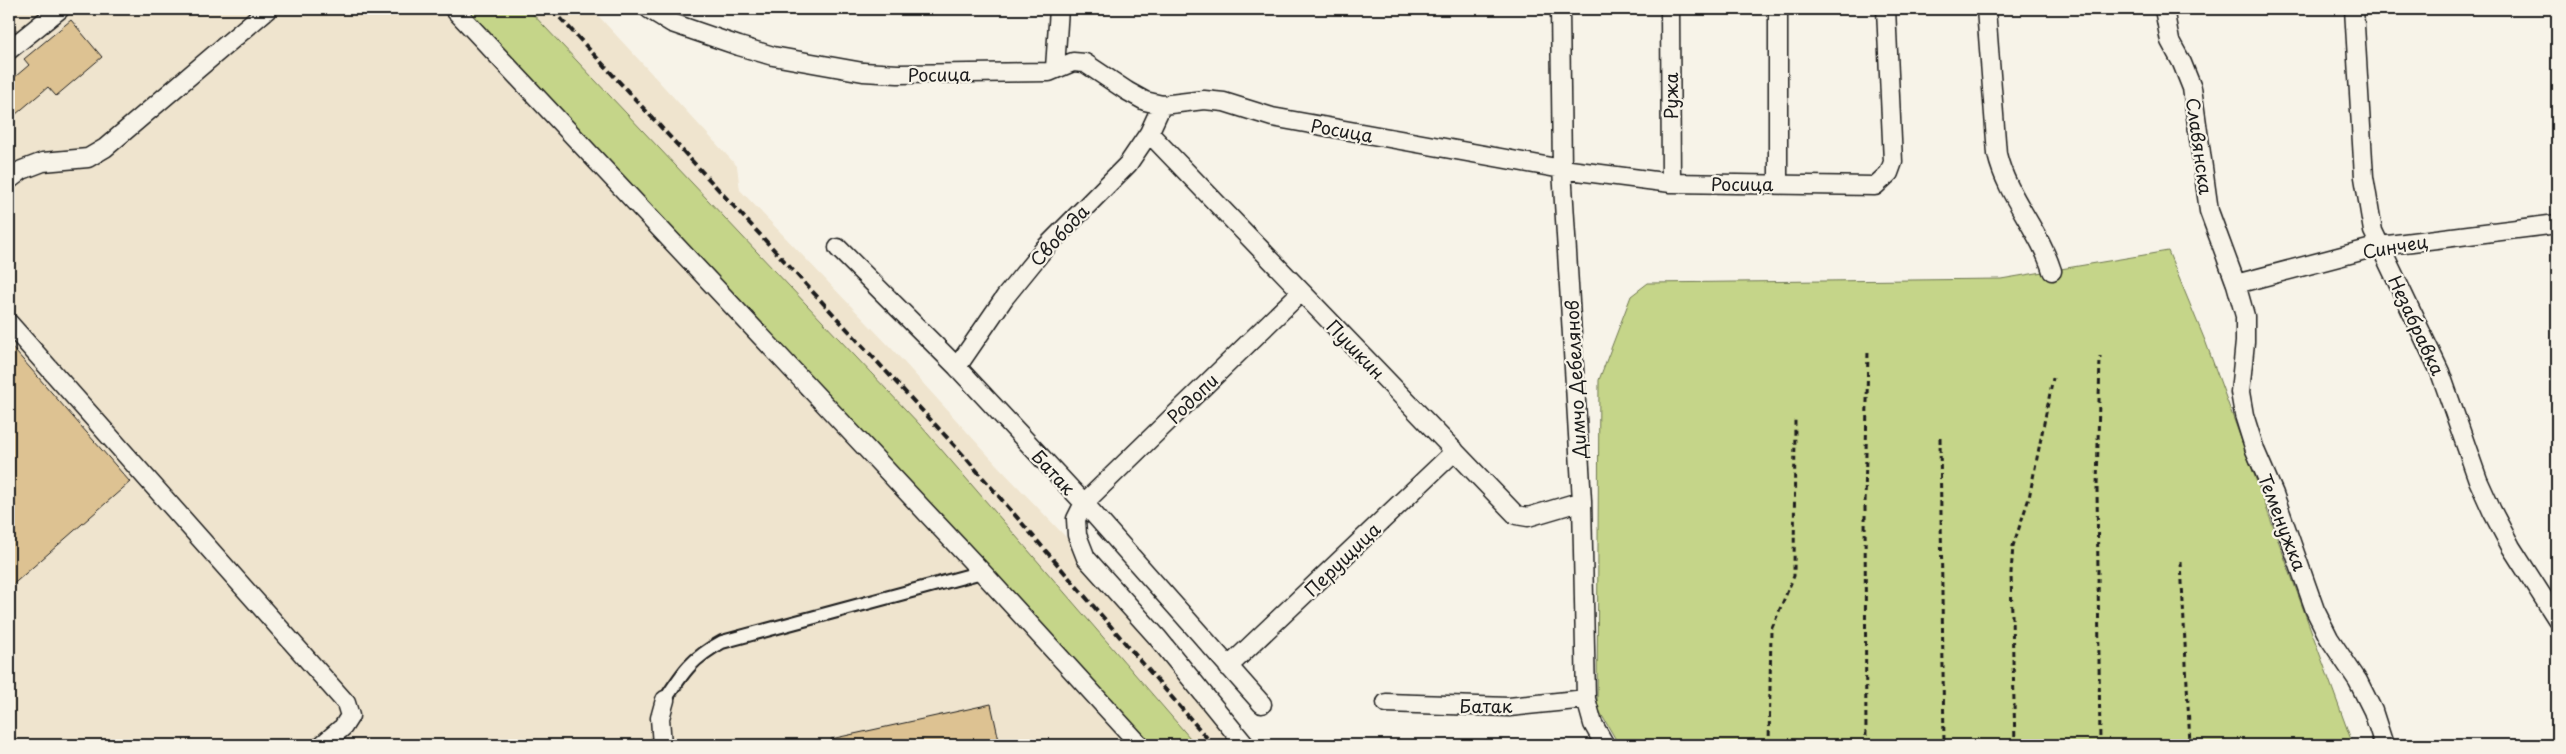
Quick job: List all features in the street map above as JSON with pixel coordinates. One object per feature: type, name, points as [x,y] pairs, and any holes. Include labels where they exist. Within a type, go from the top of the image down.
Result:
[{"type":"street","points":[[9,50],[60,9]]},
{"type":"street","points":[[9,180],[22,170],[43,162],[88,158],[106,148],[268,9]]},
{"type":"street","points":[[454,9],[982,572],[1140,745]]},
{"type":"street","name":"Росица","points":[[648,9],[672,22],[739,46],[783,58],[863,72],[898,74],[1049,72],[1073,62],[1085,63],[1127,91],[1162,105],[1204,100],[1224,102],[1272,117],[1562,168],[1671,183],[1778,183],[1875,186],[1889,173],[1893,162],[1886,9]]},
{"type":"street","points":[[1055,68],[1060,9]]},
{"type":"street","name":"Димчо Дебелянов","points":[[1560,9],[1562,168],[1582,501],[1586,699],[1593,724],[1605,745]]},
{"type":"street","name":"Ружа","points":[[1670,9],[1671,183]]},
{"type":"street","points":[[1778,9],[1778,183]]},
{"type":"street","points":[[1986,9],[1997,154],[2002,175],[2032,225],[2045,250],[2052,271]]},
{"type":"street","name":"Славянска","points":[[2164,9],[2170,41],[2182,63],[2192,88],[2209,211],[2236,284]]},
{"type":"street","name":"Незабравка","points":[[2354,9],[2364,177],[2368,211],[2380,246],[2440,372],[2478,480],[2511,547],[2557,619]]},
{"type":"street","name":"Свобода","points":[[957,367],[1005,297],[1044,248],[1128,164],[1149,133],[1162,105]]},
{"type":"street","name":"Пушкин","points":[[1149,133],[1516,515],[1528,517],[1582,501]]},
{"type":"street","name":"Синчец","points":[[2236,284],[2380,246],[2557,224]]},
{"type":"street","name":"Батак","points":[[838,248],[957,367],[1084,503],[1262,704]]},
{"type":"street","name":"Теменужка","points":[[2236,284],[2245,316],[2245,342],[2240,392],[2244,415],[2255,450],[2274,494],[2315,610],[2329,638],[2362,688],[2373,711],[2384,745]]},
{"type":"street","name":"Родопи","points":[[1084,503],[1301,292]]},
{"type":"street","points":[[9,323],[346,703],[350,716],[343,727],[322,745]]},
{"type":"street","name":"Перущица","points":[[1228,667],[1455,451]]},
{"type":"street","points":[[1084,503],[1076,519],[1077,535],[1086,558],[1157,637],[1245,745]]},
{"type":"street","points":[[662,745],[660,718],[665,700],[681,674],[700,653],[722,642],[982,572]]},
{"type":"street","name":"Батак","points":[[1386,704],[1509,707],[1586,699]]},
{"type":"path","points":[[1866,745],[1865,505],[1868,350]]},
{"type":"path","points":[[2100,356],[2097,487],[2100,745]]},
{"type":"path","points":[[2015,745],[2011,573],[2013,546],[2029,498],[2053,378]]},
{"type":"path","points":[[1769,745],[1771,630],[1794,576],[1795,419]]},
{"type":"path","points":[[1940,438],[1944,745]]},
{"type":"path","points":[[2181,562],[2190,745]]},
{"type":"shaded area","points":[[9,9],[454,9],[1140,745],[9,745]]},
{"type":"shaded area","points":[[528,9],[592,9],[737,166],[740,190],[893,350],[996,464],[1086,558],[1245,745],[1196,745],[1058,585]]},
{"type":"green space","points":[[454,9],[528,9],[921,426],[1196,745],[1140,745]]},
{"type":"green space","points":[[2168,251],[2206,343],[2353,745],[1619,745],[1597,707],[1599,380],[1631,296],[1648,283],[2001,279]]},
{"type":"building","points":[[71,20],[102,57],[56,96],[48,87],[9,120],[9,82],[29,65],[24,59]]},
{"type":"building","points":[[9,344],[130,482],[9,588]]},
{"type":"building","points":[[991,704],[1000,745],[832,745],[831,739]]},
{"type":"railway","points":[[552,9],[965,457],[1213,745]]}]
